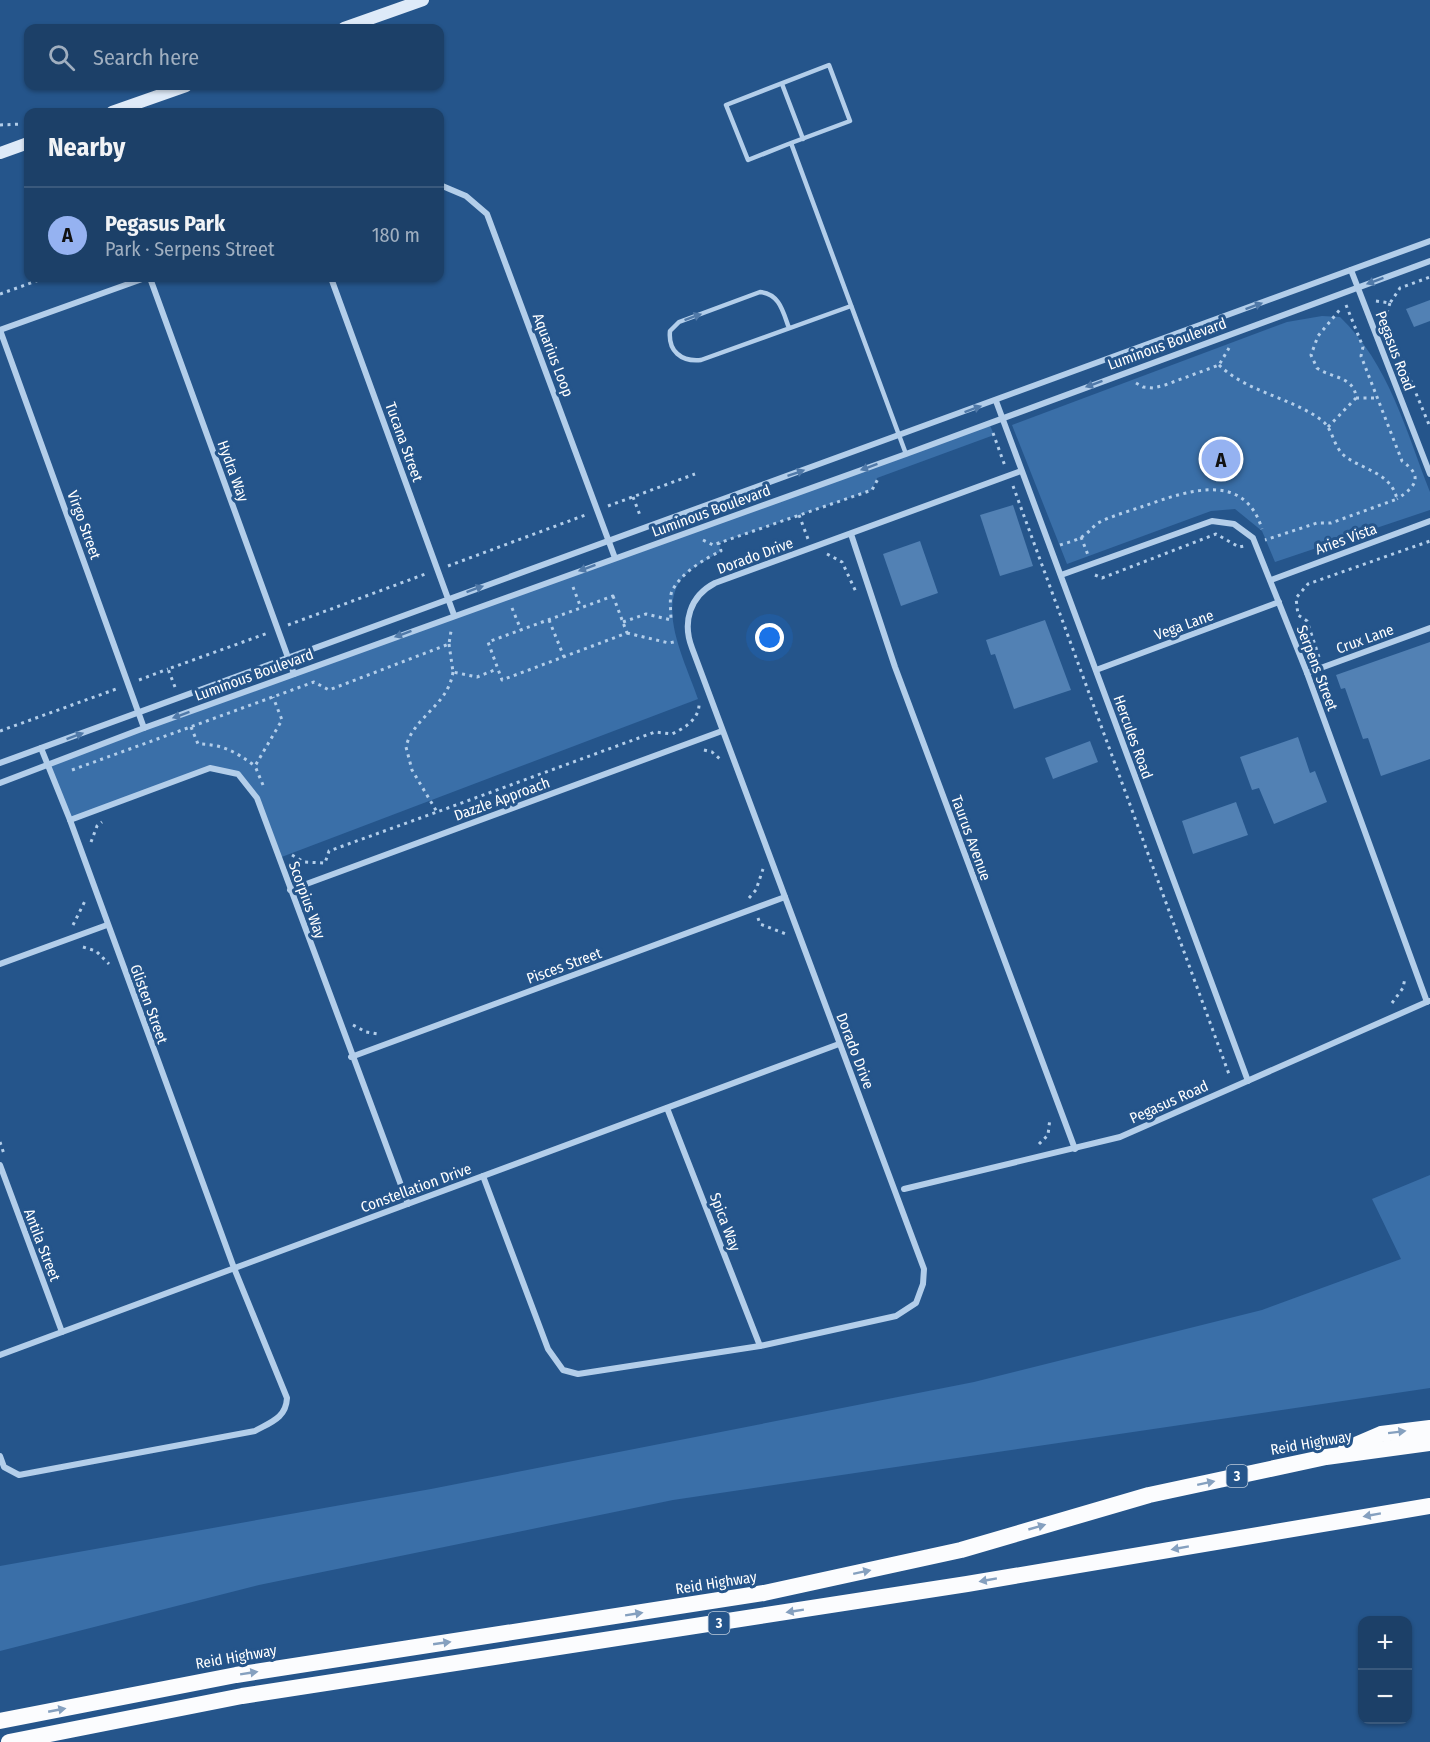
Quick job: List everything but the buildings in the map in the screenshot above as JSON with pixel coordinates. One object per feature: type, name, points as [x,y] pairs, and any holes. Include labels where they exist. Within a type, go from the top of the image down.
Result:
[{"type":"highway","points":[[1326,1457],[1381,1434],[1430,1428]]},
{"type":"highway","name":"Reid Highway","points":[[0,1721],[236,1675],[764,1593],[961,1550],[1149,1495],[1326,1457],[1430,1443]]},
{"type":"highway","name":"3","points":[[9,1742],[242,1696],[944,1587],[1430,1506]]},
{"type":"main road","points":[[355,24],[423,0]]},
{"type":"main road","points":[[123,108],[175,90]]},
{"type":"main road","points":[[0,153],[24,144]]},
{"type":"street","name":"Aquarius Loop","points":[[444,187],[466,196],[487,214],[610,539],[615,558]]},
{"type":"street","name":"Luminous Boulevard","points":[[0,763],[610,539],[899,437],[1430,241]]},
{"type":"street","name":"Luminous Boulevard","points":[[0,783],[144,728],[906,454],[1430,261]]},
{"type":"street","name":"Pegasus Road","points":[[1351,270],[1427,458],[1430,474]]},
{"type":"street","points":[[0,330],[134,282]]},
{"type":"street","name":"Hydra Way","points":[[151,282],[294,674]]},
{"type":"street","name":"Tucana Street","points":[[332,282],[454,615]]},
{"type":"street","name":"Virgo Street","points":[[0,330],[144,728]]},
{"type":"street","name":"Hercules Road","points":[[996,401],[1248,1081]]},
{"type":"street","name":"Dorado Drive","points":[[483,1176],[548,1349],[563,1370],[578,1374],[760,1346],[896,1316],[916,1303],[923,1284],[924,1269],[722,731],[689,640],[687,627],[690,609],[700,594],[709,586],[1021,471]]},
{"type":"street","name":"Serpens Street","points":[[1061,575],[1212,521],[1234,524],[1247,532],[1256,543],[1280,602],[1429,1001]]},
{"type":"street","name":"Aries Vista","points":[[1271,580],[1430,521]]},
{"type":"street","name":"Taurus Avenue","points":[[850,534],[895,667],[1074,1149]]},
{"type":"street","name":"Vega Lane","points":[[1096,670],[1280,602]]},
{"type":"street","name":"Crux Lane","points":[[1307,673],[1430,628]]},
{"type":"street","name":"Dazzle Approach","points":[[290,890],[722,731]]},
{"type":"street","name":"Glisten Street","points":[[0,1456],[4,1467],[19,1475],[255,1431],[278,1418],[286,1409],[287,1398],[234,1268],[82,852],[41,748]]},
{"type":"street","name":"Scorpius Way","points":[[70,820],[210,768],[238,774],[257,798],[351,1057],[408,1204]]},
{"type":"street","name":"Pisces Street","points":[[351,1057],[785,897]]},
{"type":"street","points":[[0,964],[107,925]]},
{"type":"street","name":"Pegasus Road","points":[[904,1189],[1120,1137],[1429,1001]]},
{"type":"street","name":"Constellation Drive","points":[[0,1355],[839,1044]]},
{"type":"street","name":"Spica Way","points":[[667,1108],[760,1346]]},
{"type":"street","name":"Antila Street","points":[[0,1166],[62,1332]]},
{"type":"lane","points":[[829,65],[850,121],[748,160],[726,105],[782,84],[829,65]]},
{"type":"lane","points":[[782,84],[803,139]]},
{"type":"lane","points":[[791,144],[906,454]]},
{"type":"lane","points":[[789,328],[776,298],[768,293],[759,292],[679,322],[670,331],[669,340],[673,349],[684,359],[701,360],[851,306]]},
{"type":"path","points":[[0,125],[22,124]]},
{"type":"path","points":[[1430,277],[1400,288],[1390,303],[1385,319],[1430,427]]},
{"type":"path","points":[[0,294],[34,282]]},
{"type":"path","points":[[1332,310],[1362,299],[1390,303]]},
{"type":"path","points":[[1344,306],[1318,336],[1311,356],[1313,363],[1322,372],[1350,383],[1354,388],[1356,398]]},
{"type":"path","points":[[1256,543],[1317,524],[1331,523],[1397,499],[1409,491],[1416,475],[1414,470],[1402,461],[1362,356],[1363,347],[1344,306]]},
{"type":"path","points":[[1219,352],[1240,344]]},
{"type":"path","points":[[1136,382],[1143,387],[1154,388],[1219,365],[1229,348]]},
{"type":"path","points":[[1219,365],[1229,375],[1247,385],[1306,410],[1329,428],[1336,446],[1345,456],[1382,476],[1395,490],[1397,499]]},
{"type":"path","points":[[1126,386],[1147,379]]},
{"type":"path","points":[[1329,428],[1356,398],[1378,398]]},
{"type":"path","points":[[989,423],[1234,1087]]},
{"type":"path","points":[[983,439],[1006,430]]},
{"type":"path","points":[[0,731],[695,474]]},
{"type":"path","points":[[694,543],[704,539],[713,545],[872,490],[877,478],[888,474]]},
{"type":"path","points":[[1050,548],[1081,537],[1098,522],[1169,497],[1213,489],[1229,492],[1254,508],[1265,540]]},
{"type":"path","points":[[799,515],[815,556],[826,554],[842,562],[857,594]]},
{"type":"path","points":[[1322,668],[1307,621],[1298,615],[1296,598],[1308,584],[1430,541]]},
{"type":"path","points":[[623,622],[646,614],[671,620],[671,592],[683,577],[706,558],[721,550],[719,543]]},
{"type":"path","points":[[563,590],[583,583]]},
{"type":"path","points":[[573,587],[581,608]]},
{"type":"path","points":[[627,633],[613,596],[488,642],[502,680],[627,633],[669,643],[689,640]]},
{"type":"path","points":[[502,612],[522,604]]},
{"type":"path","points":[[512,608],[521,630]]},
{"type":"path","points":[[549,620],[564,657]]},
{"type":"path","points":[[437,812],[412,770],[406,747],[416,728],[451,688],[453,672],[449,644],[451,631],[461,627]]},
{"type":"path","points":[[53,777],[314,682],[329,690],[449,644]]},
{"type":"path","points":[[168,669],[179,697]]},
{"type":"path","points":[[453,672],[477,677],[497,669]]},
{"type":"path","points":[[279,858],[290,854],[304,862],[325,863],[329,851],[655,732],[672,734],[692,720],[699,710],[698,699],[709,695]]},
{"type":"path","points":[[255,766],[282,720],[273,697]]},
{"type":"path","points":[[186,713],[198,744],[215,744],[235,751],[255,766],[263,786]]},
{"type":"path","points":[[672,734],[681,746]]},
{"type":"path","points":[[701,750],[712,752],[722,760]]},
{"type":"path","points":[[82,852],[91,848],[92,836],[97,826],[106,818]]},
{"type":"path","points":[[744,903],[760,882],[763,869]]},
{"type":"path","points":[[82,889],[86,900],[73,926],[81,946],[96,951],[106,958],[112,970]]},
{"type":"path","points":[[751,896],[760,924],[785,932],[789,942]]},
{"type":"path","points":[[1391,1018],[1387,1006],[1396,1000],[1403,988],[1405,977]]},
{"type":"path","points":[[341,1030],[354,1025],[366,1032],[380,1034]]},
{"type":"path","points":[[1038,1158],[1036,1146],[1048,1135],[1048,1110]]},
{"type":"shaded area","points":[[1322,316],[1340,317],[1357,336],[1384,377],[1404,422],[1430,492],[1430,510],[1275,562],[1262,531],[1235,509],[1211,511],[1067,564],[1012,425],[1287,322]]},
{"type":"shaded area","points":[[989,423],[994,435],[877,478],[872,490],[719,543],[721,551],[687,573],[675,590],[672,605],[673,621],[681,654],[698,699],[279,858],[257,798],[238,774],[210,768],[70,820],[48,765]]},
{"type":"shaded area","points":[[1430,1175],[1430,1388],[673,1500],[259,1585],[0,1651],[0,1566],[431,1489],[974,1382],[1262,1310],[1401,1259],[1372,1199]]},
{"type":"place","name":"Pegasus Park","points":[[1221,459]]}]
